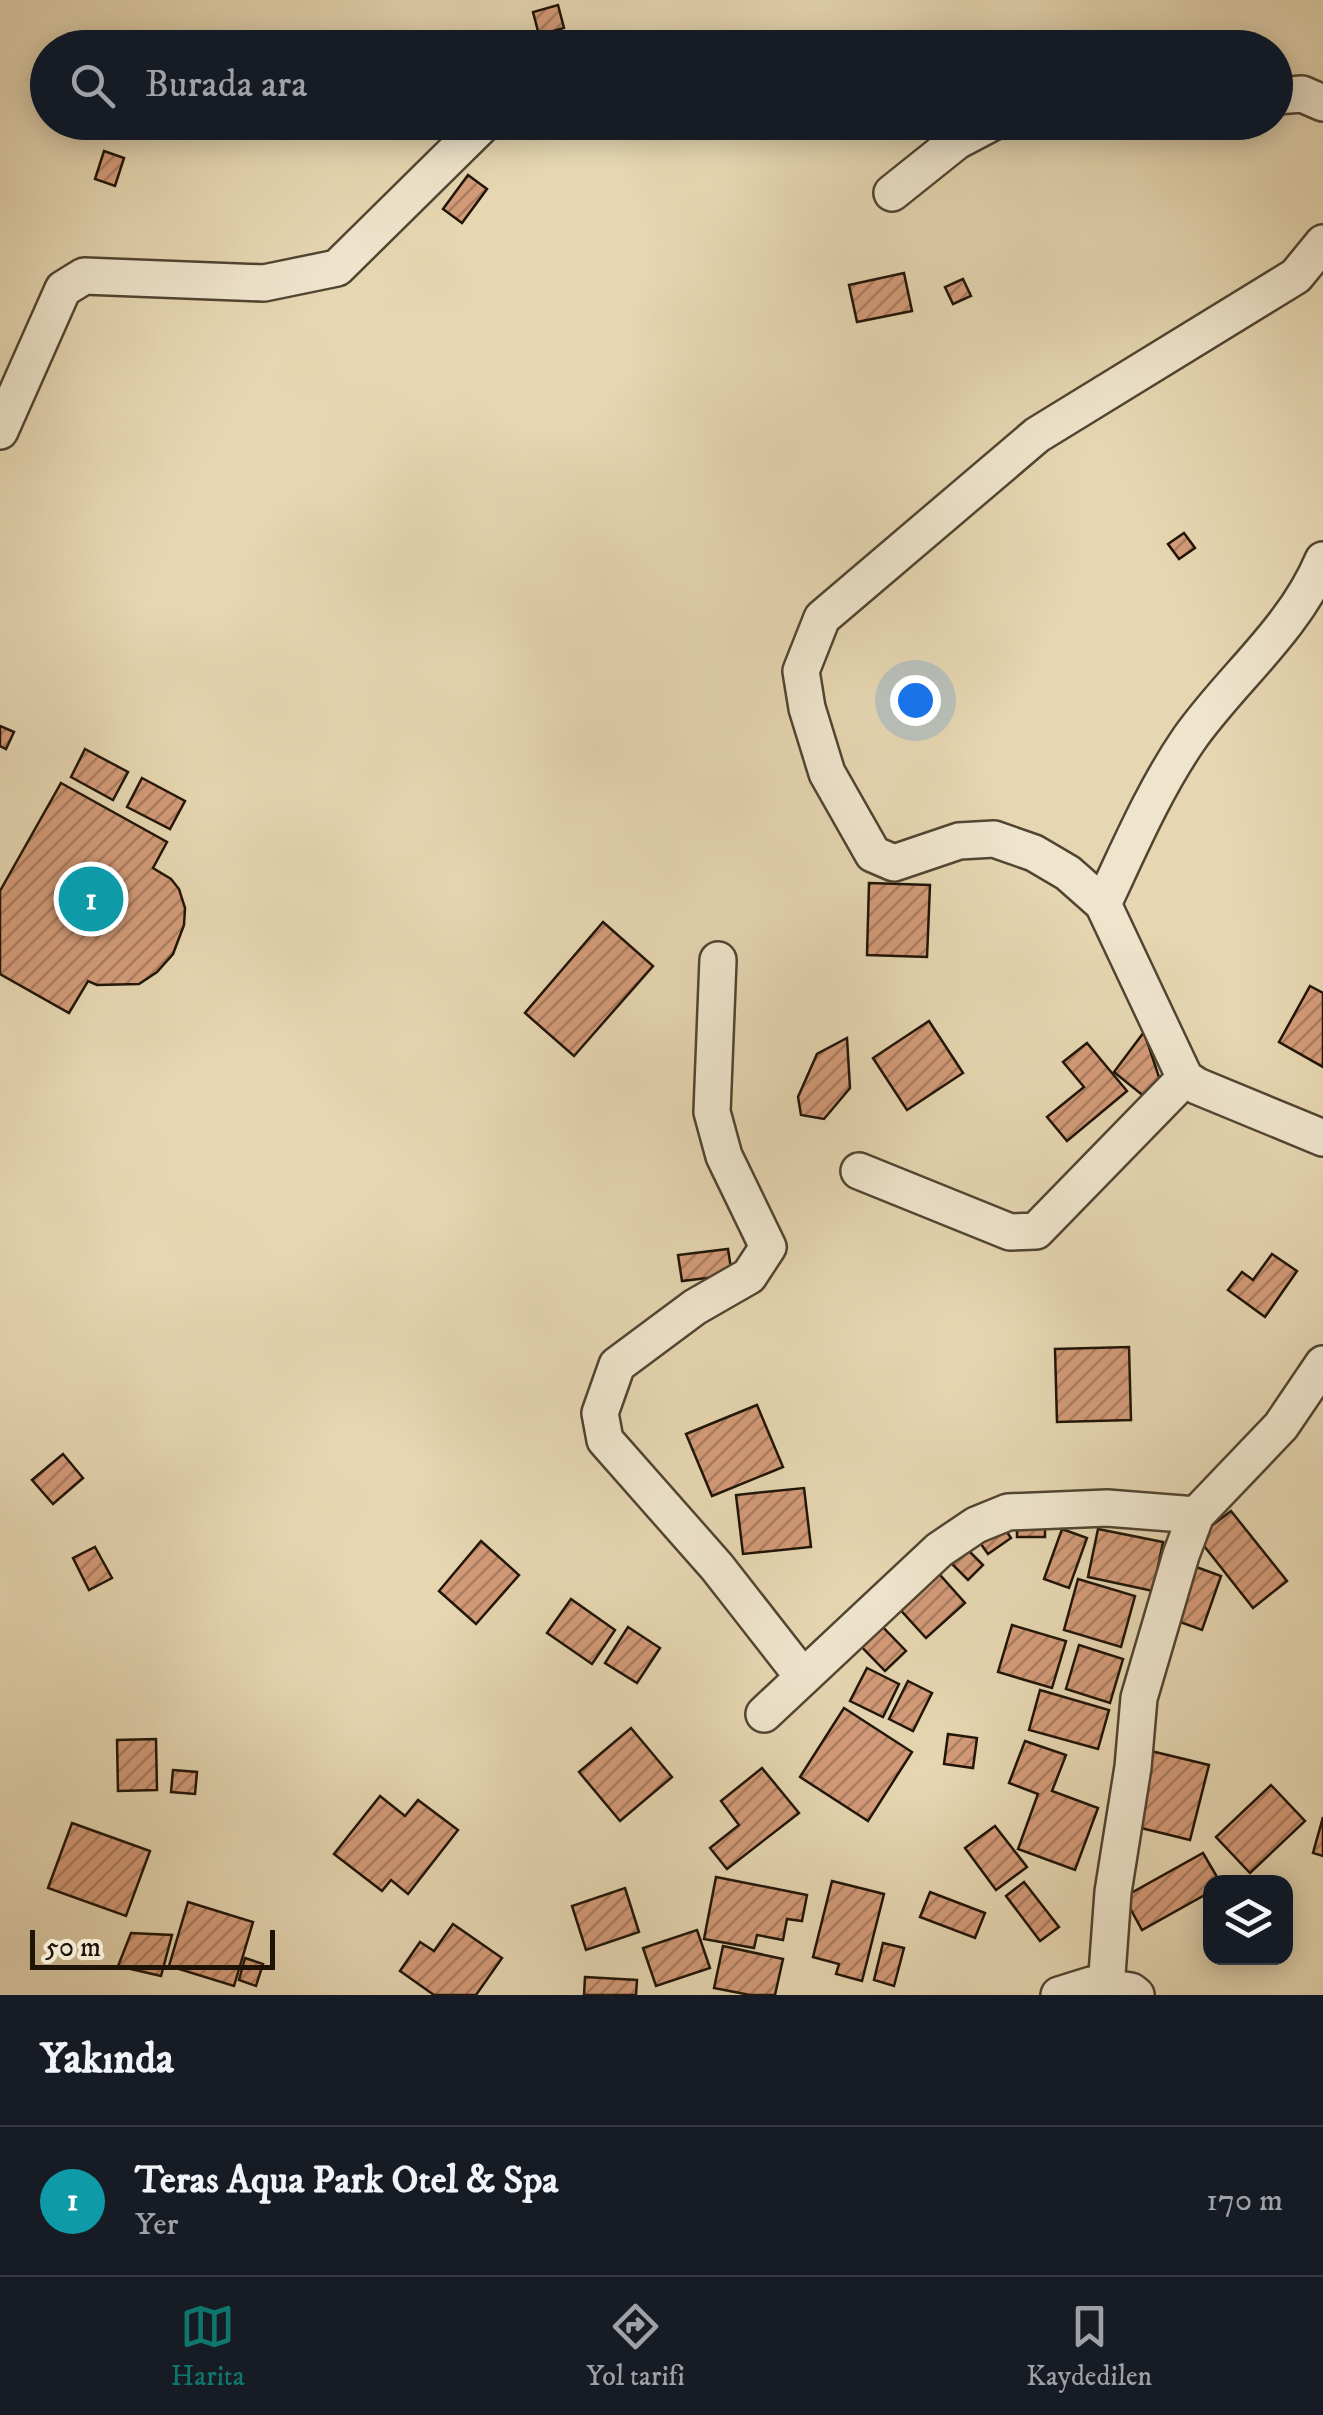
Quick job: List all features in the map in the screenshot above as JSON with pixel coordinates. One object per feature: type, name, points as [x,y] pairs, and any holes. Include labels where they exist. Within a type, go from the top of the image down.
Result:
[{"type":"street","points":[[1293,95],[1302,94],[1323,103]]},
{"type":"street","points":[[0,432],[62,288],[84,276],[264,283],[337,268],[467,140]]},
{"type":"street","points":[[892,194],[959,140]]},
{"type":"street","points":[[1323,243],[1296,276],[1037,435],[822,618],[801,671],[807,708],[827,772],[873,854],[894,863],[959,841],[994,839],[1034,854],[1068,873],[1103,904],[1185,1078],[1323,1138]]},
{"type":"street","points":[[1103,904],[1138,828],[1188,741],[1283,629],[1310,590],[1323,560]]},
{"type":"street","points":[[718,960],[712,1112],[724,1156],[768,1247],[749,1276],[695,1307],[617,1364],[600,1413],[605,1440],[718,1567],[804,1676]]},
{"type":"street","points":[[860,1171],[1010,1232],[1036,1231],[1185,1078]]},
{"type":"street","points":[[1060,1995],[1091,1985],[1121,1991],[1113,1892],[1133,1767],[1138,1698],[1158,1624],[1196,1515],[1281,1426],[1323,1364]]},
{"type":"street","points":[[764,1714],[939,1550],[976,1525],[1008,1512],[1107,1508],[1196,1515]]},
{"type":"building","points":[[558,5],[564,28],[538,30],[533,12]]},
{"type":"building","points":[[104,151],[124,158],[115,186],[95,179]]},
{"type":"building","points":[[468,175],[487,189],[462,223],[443,209]]},
{"type":"building","points":[[904,273],[912,311],[857,322],[849,285]]},
{"type":"building","points":[[963,279],[971,296],[953,304],[945,287]]},
{"type":"building","points":[[1184,533],[1195,548],[1179,559],[1168,544]]},
{"type":"building","points":[[0,726],[14,732],[6,749],[0,746]]},
{"type":"building","points":[[85,749],[128,772],[113,800],[71,777]]},
{"type":"building","points":[[142,778],[185,801],[170,829],[127,807]]},
{"type":"building","points":[[61,783],[167,842],[153,868],[179,889],[185,908],[184,925],[173,954],[157,972],[139,984],[97,985],[88,981],[69,1013],[0,974],[0,891]]},
{"type":"building","points":[[869,883],[930,885],[927,957],[867,955]]},
{"type":"building","points":[[603,922],[653,966],[574,1056],[525,1013]]},
{"type":"building","points":[[1310,986],[1323,993],[1323,1067],[1279,1042]]},
{"type":"building","points":[[929,1021],[963,1073],[907,1110],[873,1058]]},
{"type":"building","points":[[1144,1032],[1162,1086],[1146,1098],[1114,1072]]},
{"type":"building","points":[[847,1038],[850,1088],[824,1119],[801,1115],[798,1097],[817,1054]]},
{"type":"building","points":[[1087,1043],[1127,1091],[1067,1141],[1047,1117],[1084,1087],[1063,1062]]},
{"type":"building","points":[[728,1249],[732,1275],[682,1281],[678,1255]]},
{"type":"building","points":[[1272,1254],[1297,1271],[1265,1317],[1228,1290],[1242,1272],[1253,1280]]},
{"type":"building","points":[[1129,1347],[1131,1420],[1057,1422],[1055,1349]]},
{"type":"building","points":[[757,1405],[783,1467],[712,1496],[686,1434]]},
{"type":"building","points":[[63,1454],[83,1478],[53,1504],[32,1480]]},
{"type":"building","points":[[804,1488],[811,1547],[743,1554],[736,1495]]},
{"type":"building","points":[[1231,1511],[1287,1581],[1253,1608],[1197,1537]]},
{"type":"building","points":[[1045,1516],[1045,1537],[1017,1537],[1017,1517]]},
{"type":"building","points":[[1000,1522],[1011,1538],[988,1554],[976,1537]]},
{"type":"building","points":[[1062,1529],[1087,1538],[1069,1588],[1044,1579]]},
{"type":"building","points":[[1098,1529],[1163,1542],[1153,1591],[1088,1577]]},
{"type":"building","points":[[481,1541],[519,1575],[476,1624],[439,1591]]},
{"type":"building","points":[[963,1545],[983,1565],[968,1580],[948,1560]]},
{"type":"building","points":[[95,1547],[112,1578],[89,1590],[73,1558]]},
{"type":"building","points":[[925,1558],[965,1603],[926,1638],[886,1594]]},
{"type":"building","points":[[1188,1564],[1221,1576],[1202,1630],[1169,1618]]},
{"type":"building","points":[[1078,1579],[1135,1596],[1121,1647],[1064,1630]]},
{"type":"building","points":[[571,1599],[615,1630],[592,1664],[547,1633]]},
{"type":"building","points":[[875,1619],[906,1651],[885,1671],[854,1639]]},
{"type":"building","points":[[1012,1625],[1066,1641],[1052,1688],[998,1672]]},
{"type":"building","points":[[628,1627],[660,1648],[637,1683],[605,1663]]},
{"type":"building","points":[[1079,1645],[1123,1659],[1110,1703],[1066,1689]]},
{"type":"building","points":[[867,1668],[899,1684],[883,1717],[850,1701]]},
{"type":"building","points":[[908,1681],[932,1693],[913,1731],[889,1719]]},
{"type":"building","points":[[1040,1690],[1109,1710],[1098,1749],[1029,1730]]},
{"type":"building","points":[[844,1708],[912,1752],[868,1821],[800,1777]]},
{"type":"building","points":[[631,1728],[672,1777],[620,1821],[579,1772]]},
{"type":"building","points":[[948,1734],[977,1738],[973,1768],[944,1764]]},
{"type":"building","points":[[156,1739],[157,1790],[118,1791],[117,1740]]},
{"type":"building","points":[[1025,1741],[1066,1755],[1052,1791],[1098,1808],[1075,1870],[1018,1849],[1038,1794],[1009,1783]]},
{"type":"building","points":[[1151,1751],[1209,1765],[1190,1840],[1133,1826]]},
{"type":"building","points":[[762,1768],[799,1813],[727,1869],[710,1848],[739,1825],[721,1801]]},
{"type":"building","points":[[173,1770],[197,1772],[195,1794],[171,1792]]},
{"type":"building","points":[[1271,1785],[1305,1821],[1250,1873],[1216,1837]]},
{"type":"building","points":[[380,1796],[405,1816],[418,1800],[458,1830],[408,1894],[391,1880],[382,1891],[334,1854]]},
{"type":"building","points":[[1323,1817],[1323,1856],[1313,1853]]},
{"type":"building","points":[[72,1823],[150,1851],[126,1916],[48,1888]]},
{"type":"building","points":[[995,1826],[1027,1867],[996,1890],[965,1848]]},
{"type":"building","points":[[1203,1853],[1216,1875],[1203,1875],[1203,1896],[1142,1930],[1124,1897]]},
{"type":"building","points":[[716,1877],[807,1895],[802,1921],[787,1919],[783,1940],[757,1935],[754,1948],[704,1939]]},
{"type":"building","points":[[832,1881],[884,1894],[862,1981],[836,1974],[839,1964],[813,1957]]},
{"type":"building","points":[[1024,1882],[1059,1927],[1040,1941],[1006,1896]]},
{"type":"building","points":[[625,1888],[639,1932],[586,1950],[572,1906]]},
{"type":"building","points":[[930,1892],[985,1913],[975,1938],[920,1917]]},
{"type":"building","points":[[188,1902],[253,1922],[234,1986],[169,1966]]},
{"type":"building","points":[[453,1924],[502,1958],[476,1995],[434,1995],[400,1971],[420,1942],[434,1951]]},
{"type":"building","points":[[697,1930],[710,1968],[656,1986],[643,1948]]},
{"type":"building","points":[[131,1933],[172,1935],[161,1976],[118,1966]]},
{"type":"building","points":[[883,1943],[904,1948],[894,1986],[874,1980]]},
{"type":"building","points":[[723,1946],[783,1959],[775,1995],[714,1988]]},
{"type":"building","points":[[245,1958],[263,1964],[256,1986],[239,1980]]},
{"type":"building","points":[[585,1977],[637,1980],[636,1995],[584,1995]]},
{"type":"place","name":"Teras Aqua Park Otel & Spa","points":[[91,899]]}]
